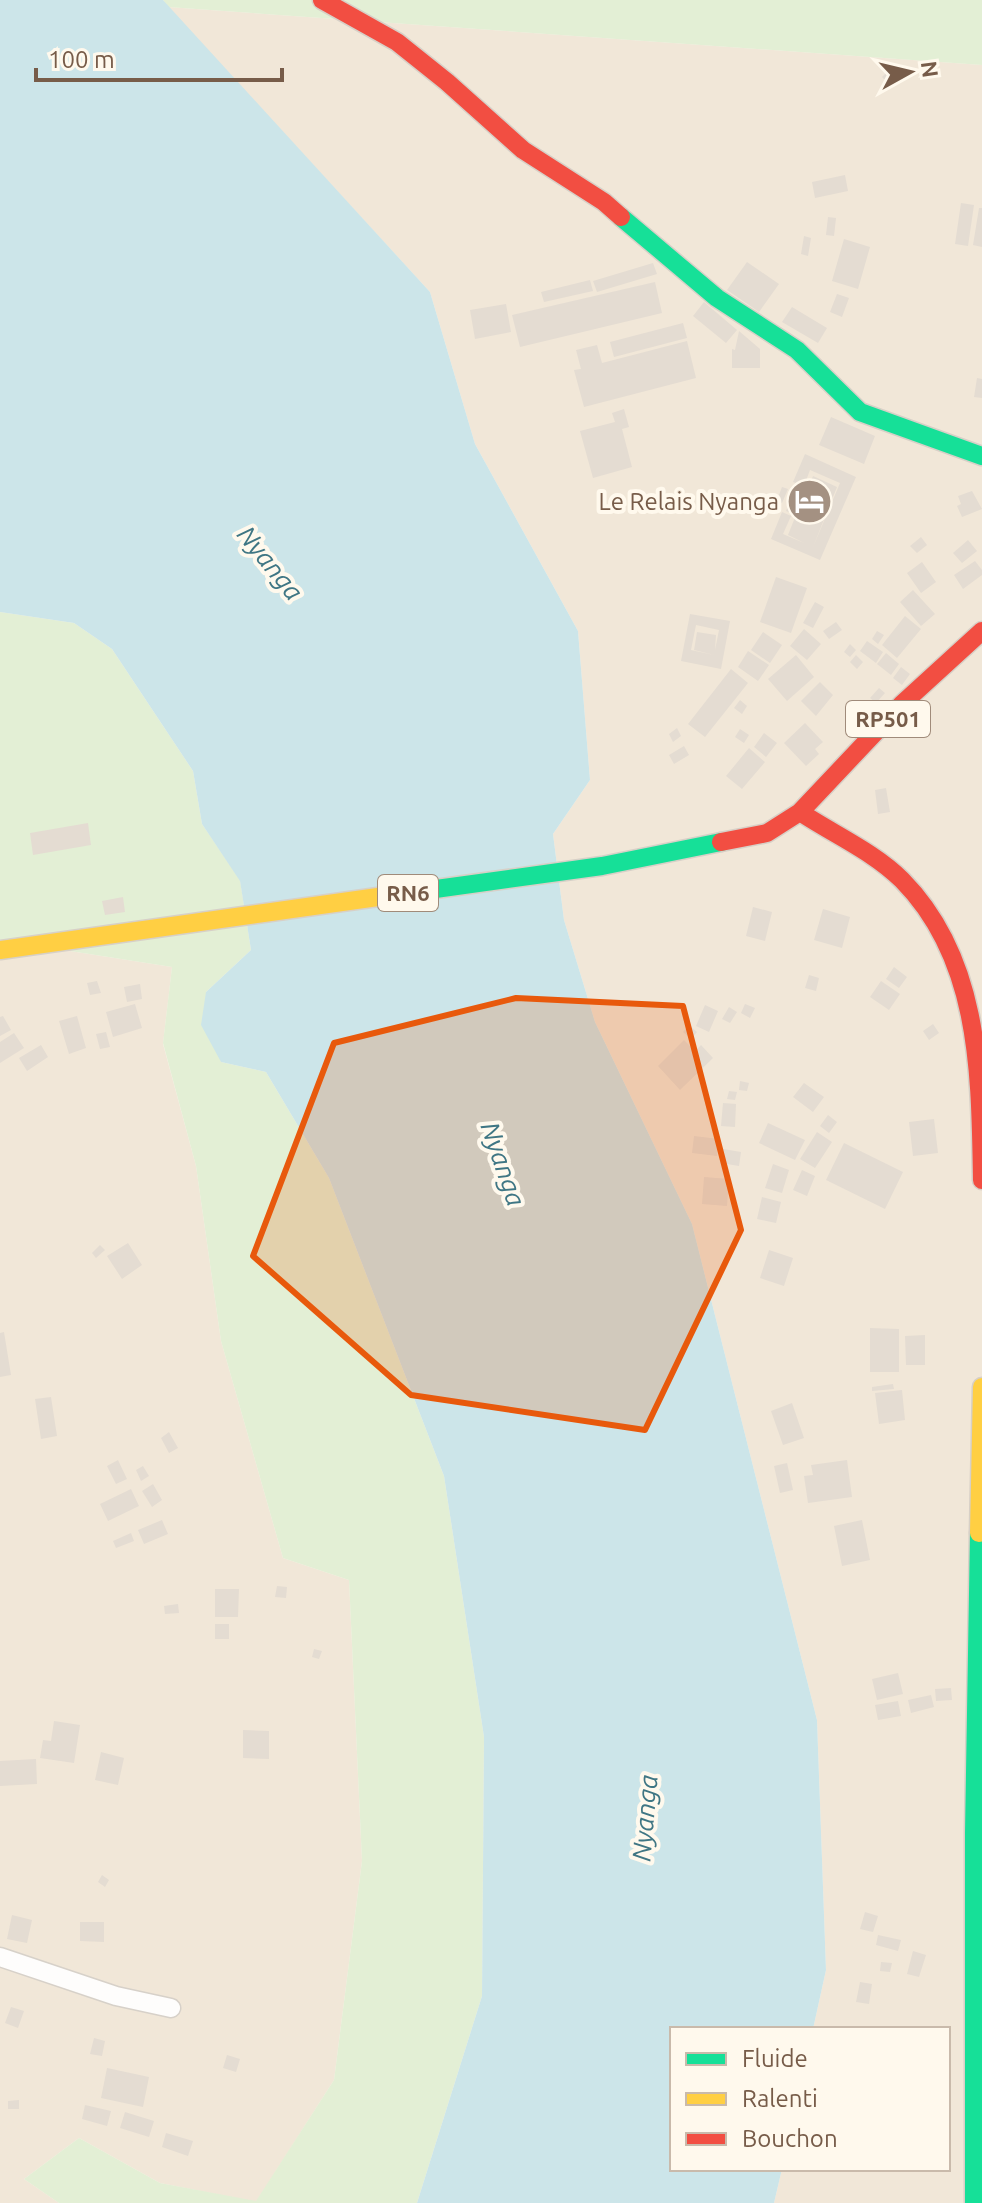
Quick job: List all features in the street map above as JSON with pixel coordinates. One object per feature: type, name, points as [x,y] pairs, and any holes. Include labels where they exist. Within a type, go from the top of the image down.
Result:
[{"type":"main road","points":[[322,0],[397,42],[523,150],[604,202],[717,298],[797,350],[860,412],[982,456]]},
{"type":"main road","name":"RP501","points":[[800,812],[902,704],[982,631]]},
{"type":"main road","points":[[800,812],[900,878],[924,901],[943,926],[960,958],[976,1014],[982,1180]]},
{"type":"main road","name":"RN6","points":[[0,950],[602,866],[767,833],[800,812]]},
{"type":"main road","points":[[974,2203],[974,1833],[982,1387]]},
{"type":"street","points":[[0,1957],[116,1996],[171,2008]]},
{"type":"highlighted area","points":[[516,998],[683,1006],[741,1230],[645,1430],[411,1395],[253,1256],[334,1043]]},
{"type":"shaded area","points":[[168,7],[982,65],[982,2203],[774,2203],[782,2171],[950,2171],[950,2027],[813,2027],[826,1970],[817,1720],[692,1224],[595,1022],[564,920],[553,834],[590,780],[578,631],[475,444],[430,292]]},
{"type":"shaded area","points":[[0,940],[172,967],[163,1044],[196,1166],[221,1341],[283,1558],[349,1580],[362,1861],[334,2080],[256,2202],[160,2183],[79,2138],[24,2179],[59,2203],[0,2203]]},
{"type":"green space","points":[[163,0],[982,0],[982,65],[168,7]]},
{"type":"green space","points":[[0,612],[74,623],[112,649],[193,771],[202,824],[240,880],[251,950],[206,992],[221,1062],[266,1072],[329,1178],[444,1476],[484,1737],[482,1996],[417,2203],[59,2203],[24,2179],[79,2138],[160,2183],[256,2201],[334,2080],[362,1861],[349,1580],[283,1558],[221,1341],[196,1166],[163,1043],[172,967],[0,940]]},
{"type":"water","name":"Nyanga","points":[[0,0],[163,0],[430,292],[475,444],[578,631],[590,780],[553,834],[564,920],[595,1022],[692,1224],[817,1720],[826,1970],[813,2027],[670,2027],[670,2171],[782,2171],[774,2203],[417,2203],[482,1996],[484,1737],[444,1476],[329,1178],[266,1072],[221,1062],[201,1025],[206,992],[251,950],[240,881],[202,824],[193,771],[112,649],[74,623],[0,612]]},
{"type":"building","points":[[889,70],[896,77],[889,84],[882,77]]},
{"type":"building","points":[[845,175],[848,191],[815,198],[812,182]]},
{"type":"building","points":[[961,203],[974,205],[968,246],[955,244]]},
{"type":"building","points":[[979,208],[982,208],[982,247],[973,245]]},
{"type":"building","points":[[828,217],[836,218],[834,236],[826,235]]},
{"type":"building","points":[[804,236],[811,238],[808,256],[801,254]]},
{"type":"building","points":[[844,239],[870,247],[858,289],[832,281]]},
{"type":"building","points":[[747,262],[779,284],[759,312],[727,290]]},
{"type":"building","points":[[653,263],[657,274],[597,292],[593,281]]},
{"type":"building","points":[[590,280],[593,291],[544,302],[541,292]]},
{"type":"building","points":[[655,282],[662,313],[520,347],[512,315]]},
{"type":"building","points":[[837,294],[849,298],[842,317],[830,312]]},
{"type":"building","points":[[704,302],[737,330],[726,343],[693,316]]},
{"type":"building","points":[[506,304],[511,332],[475,339],[470,310]]},
{"type":"building","points":[[792,307],[827,328],[818,343],[782,322]]},
{"type":"building","points":[[683,323],[687,338],[614,357],[610,342]]},
{"type":"building","points":[[739,331],[760,349],[760,368],[732,368],[732,349],[735,350]]},
{"type":"building","points":[[687,341],[696,378],[584,407],[574,370],[581,369],[576,350],[597,345],[602,363]]},
{"type":"building","points":[[977,378],[982,379],[982,398],[974,397]]},
{"type":"building","points":[[624,409],[629,427],[622,429],[632,467],[593,478],[580,431],[615,422],[612,413]]},
{"type":"building","points":[[831,417],[875,436],[864,464],[819,445]]},
{"type":"building","points":[[805,454],[856,477],[820,560],[771,539],[782,512],[791,516],[783,534],[804,543],[788,535],[796,515],[786,511],[795,489],[806,493],[813,476],[837,487],[813,547],[840,483],[810,470],[804,486],[793,482]]},
{"type":"building","points":[[782,487],[788,489],[782,503],[777,500]]},
{"type":"building","points":[[972,491],[982,509],[962,517],[957,506],[961,504],[958,496]]},
{"type":"building","points":[[921,537],[927,545],[917,553],[910,546]]},
{"type":"building","points":[[968,540],[977,551],[962,563],[953,553]]},
{"type":"building","points":[[975,561],[982,575],[963,589],[954,575]]},
{"type":"building","points":[[922,562],[936,582],[921,593],[907,573]]},
{"type":"building","points":[[776,577],[807,588],[791,633],[760,622]]},
{"type":"building","points":[[913,590],[935,614],[921,626],[900,602]]},
{"type":"building","points":[[815,602],[824,607],[813,628],[803,623]]},
{"type":"building","points":[[690,614],[730,621],[721,669],[681,661]],"holes":[[[696,625],[719,630],[715,650],[716,635],[697,632],[694,650],[714,655],[691,650]]]},
{"type":"building","points":[[905,616],[921,629],[897,658],[882,645]]},
{"type":"building","points":[[836,622],[842,630],[829,639],[823,631]]},
{"type":"building","points":[[804,629],[821,644],[807,660],[790,646]]},
{"type":"building","points":[[877,631],[884,635],[878,644],[872,639]]},
{"type":"building","points":[[763,632],[782,645],[770,663],[751,650]]},
{"type":"building","points":[[867,641],[883,652],[876,663],[860,651]]},
{"type":"building","points":[[850,644],[856,650],[850,657],[844,652]]},
{"type":"building","points":[[748,651],[769,665],[758,681],[738,667]]},
{"type":"building","points":[[886,653],[899,664],[891,675],[877,664]]},
{"type":"building","points":[[796,655],[814,677],[787,701],[768,679]]},
{"type":"building","points":[[856,655],[863,662],[857,669],[850,662]]},
{"type":"building","points":[[901,667],[910,674],[902,685],[893,678]]},
{"type":"building","points":[[731,669],[748,683],[705,737],[688,724]]},
{"type":"building","points":[[820,682],[833,695],[816,716],[801,701]]},
{"type":"building","points":[[879,688],[885,693],[876,703],[870,698]]},
{"type":"building","points":[[740,700],[747,706],[742,714],[734,708]]},
{"type":"building","points":[[805,723],[823,742],[815,749],[819,754],[806,766],[784,743]]},
{"type":"building","points":[[677,728],[681,736],[673,742],[669,734]]},
{"type":"building","points":[[740,729],[749,735],[744,743],[735,737]]},
{"type":"building","points":[[764,733],[777,743],[766,757],[754,747]]},
{"type":"building","points":[[684,746],[689,755],[674,764],[669,755]]},
{"type":"building","points":[[749,748],[765,762],[742,789],[726,776]]},
{"type":"building","points":[[886,788],[890,812],[878,814],[875,790]]},
{"type":"building","points":[[88,823],[91,845],[33,855],[30,833]]},
{"type":"building","points":[[123,897],[125,912],[105,915],[102,901]]},
{"type":"building","points":[[753,907],[772,912],[765,941],[746,936]]},
{"type":"building","points":[[823,909],[850,917],[842,948],[814,940]]},
{"type":"building","points":[[894,967],[907,977],[899,988],[886,979]]},
{"type":"building","points":[[809,975],[819,978],[816,991],[805,988]]},
{"type":"building","points":[[97,981],[101,993],[90,995],[87,983]]},
{"type":"building","points":[[881,981],[900,994],[889,1010],[870,997]]},
{"type":"building","points":[[140,984],[142,999],[127,1002],[124,987]]},
{"type":"building","points":[[135,1004],[142,1028],[113,1037],[106,1012]]},
{"type":"building","points":[[745,1004],[755,1008],[750,1018],[741,1013]]},
{"type":"building","points":[[705,1005],[718,1011],[709,1032],[696,1026]]},
{"type":"building","points":[[729,1007],[737,1012],[730,1023],[722,1019]]},
{"type":"building","points":[[3,1016],[11,1030],[0,1036],[0,1017]]},
{"type":"building","points":[[77,1016],[86,1048],[69,1054],[59,1021]]},
{"type":"building","points":[[933,1024],[939,1033],[929,1040],[923,1031]]},
{"type":"building","points":[[689,1025],[697,1032],[691,1039],[683,1032]]},
{"type":"building","points":[[106,1032],[110,1047],[100,1049],[96,1034]]},
{"type":"building","points":[[14,1033],[24,1048],[0,1063],[0,1042]]},
{"type":"building","points":[[684,1040],[695,1051],[701,1045],[713,1058],[680,1090],[658,1066]]},
{"type":"building","points":[[41,1045],[48,1057],[27,1071],[19,1058]]},
{"type":"building","points":[[740,1081],[749,1083],[747,1091],[739,1090]]},
{"type":"building","points":[[804,1083],[824,1097],[813,1112],[793,1097]]},
{"type":"building","points":[[729,1091],[737,1092],[735,1100],[727,1099]]},
{"type":"building","points":[[723,1103],[736,1104],[735,1127],[721,1126]]},
{"type":"building","points":[[828,1115],[837,1122],[829,1133],[820,1126]]},
{"type":"building","points":[[934,1119],[938,1153],[913,1156],[909,1122]]},
{"type":"building","points":[[768,1123],[805,1140],[795,1160],[759,1143]]},
{"type":"building","points":[[817,1132],[832,1142],[815,1168],[800,1159]]},
{"type":"building","points":[[694,1136],[719,1139],[717,1156],[692,1153]]},
{"type":"building","points":[[844,1143],[903,1172],[885,1209],[826,1180]]},
{"type":"building","points":[[723,1149],[741,1152],[739,1166],[721,1163]]},
{"type":"building","points":[[773,1164],[789,1170],[782,1193],[765,1188]]},
{"type":"building","points":[[802,1170],[815,1176],[807,1196],[793,1190]]},
{"type":"building","points":[[704,1177],[729,1179],[727,1206],[702,1204]]},
{"type":"building","points":[[762,1197],[781,1202],[776,1223],[757,1219]]},
{"type":"building","points":[[128,1243],[142,1265],[122,1279],[107,1256]]},
{"type":"building","points":[[100,1245],[105,1250],[96,1258],[92,1253]]},
{"type":"building","points":[[769,1250],[793,1258],[784,1286],[760,1278]]},
{"type":"building","points":[[870,1328],[899,1329],[899,1372],[870,1372]]},
{"type":"building","points":[[4,1332],[11,1375],[0,1377],[0,1333]]},
{"type":"building","points":[[925,1335],[925,1365],[906,1365],[905,1336]]},
{"type":"building","points":[[893,1384],[894,1389],[872,1391],[872,1387]]},
{"type":"building","points":[[902,1390],[905,1420],[879,1424],[875,1393]]},
{"type":"building","points":[[51,1397],[57,1436],[41,1439],[35,1399]]},
{"type":"building","points":[[792,1403],[804,1438],[783,1445],[771,1411]]},
{"type":"building","points":[[169,1432],[178,1448],[169,1453],[161,1438]]},
{"type":"building","points":[[118,1460],[127,1479],[116,1484],[107,1466]]},
{"type":"building","points":[[847,1460],[852,1497],[808,1503],[804,1476],[813,1475],[811,1465]]},
{"type":"building","points":[[787,1463],[793,1490],[780,1493],[774,1466]]},
{"type":"building","points":[[143,1466],[149,1476],[141,1481],[136,1470]]},
{"type":"building","points":[[153,1484],[162,1500],[152,1507],[142,1491]]},
{"type":"building","points":[[131,1489],[139,1506],[108,1521],[100,1504]]},
{"type":"building","points":[[162,1520],[168,1534],[144,1544],[138,1530]]},
{"type":"building","points":[[862,1520],[870,1560],[842,1566],[834,1526]]},
{"type":"building","points":[[131,1533],[134,1541],[116,1548],[113,1541]]},
{"type":"building","points":[[277,1586],[287,1587],[286,1598],[275,1597]]},
{"type":"building","points":[[215,1589],[239,1589],[238,1617],[215,1617]]},
{"type":"building","points":[[178,1604],[179,1613],[165,1614],[164,1606]]},
{"type":"building","points":[[215,1624],[229,1624],[229,1639],[215,1639]]},
{"type":"building","points":[[314,1649],[322,1651],[319,1659],[312,1657]]},
{"type":"building","points":[[898,1673],[903,1694],[877,1700],[872,1679]]},
{"type":"building","points":[[951,1688],[952,1700],[936,1701],[935,1689]]},
{"type":"building","points":[[931,1695],[934,1707],[911,1713],[908,1700]]},
{"type":"building","points":[[898,1701],[901,1716],[878,1720],[875,1705]]},
{"type":"building","points":[[54,1721],[80,1725],[74,1763],[40,1758],[43,1740],[51,1741]]},
{"type":"building","points":[[243,1730],[269,1731],[269,1759],[243,1758]]},
{"type":"building","points":[[101,1752],[124,1758],[118,1785],[95,1780]]},
{"type":"building","points":[[36,1759],[37,1784],[0,1786],[0,1761]]},
{"type":"building","points":[[102,1875],[109,1880],[105,1887],[98,1882]]},
{"type":"building","points":[[865,1912],[878,1916],[873,1932],[860,1929]]},
{"type":"building","points":[[12,1915],[32,1920],[27,1943],[7,1939]]},
{"type":"building","points":[[80,1922],[104,1922],[104,1942],[80,1941]]},
{"type":"building","points":[[878,1935],[901,1940],[898,1951],[876,1945]]},
{"type":"building","points":[[913,1951],[926,1955],[919,1977],[907,1974]]},
{"type":"building","points":[[881,1962],[892,1963],[890,1972],[880,1971]]},
{"type":"building","points":[[860,1982],[872,1984],[869,2004],[856,2002]]},
{"type":"building","points":[[11,2007],[24,2011],[18,2028],[5,2023]]},
{"type":"building","points":[[94,2038],[105,2041],[102,2056],[90,2054]]},
{"type":"building","points":[[227,2055],[240,2059],[236,2072],[223,2068]]},
{"type":"building","points":[[107,2068],[149,2077],[143,2107],[101,2098]]},
{"type":"building","points":[[19,2100],[19,2109],[8,2109],[8,2101]]},
{"type":"building","points":[[85,2105],[111,2111],[107,2126],[82,2119]]},
{"type":"building","points":[[125,2112],[154,2121],[149,2137],[120,2128]]},
{"type":"building","points":[[166,2133],[193,2141],[188,2156],[162,2147]]},
{"type":"traffic: fast","points":[[621,217],[717,298],[797,350],[860,412],[982,456]]},
{"type":"traffic: fast","points":[[385,896],[602,866],[721,842]]},
{"type":"traffic: fast","points":[[974,2203],[974,1833],[979,1533]]},
{"type":"traffic: slow","points":[[0,950],[385,896]]},
{"type":"traffic: slow","points":[[979,1533],[982,1387]]},
{"type":"traffic: jam","points":[[322,0],[397,42],[523,150],[604,202],[621,217]]},
{"type":"traffic: jam","points":[[800,812],[902,704],[982,631]]},
{"type":"traffic: jam","points":[[721,842],[767,833],[800,812],[891,870],[928,912],[948,946],[962,982],[971,1021],[980,1100],[982,1180]]},
{"type":"place","name":"Le Relais Nyanga","points":[[810,502]]}]
